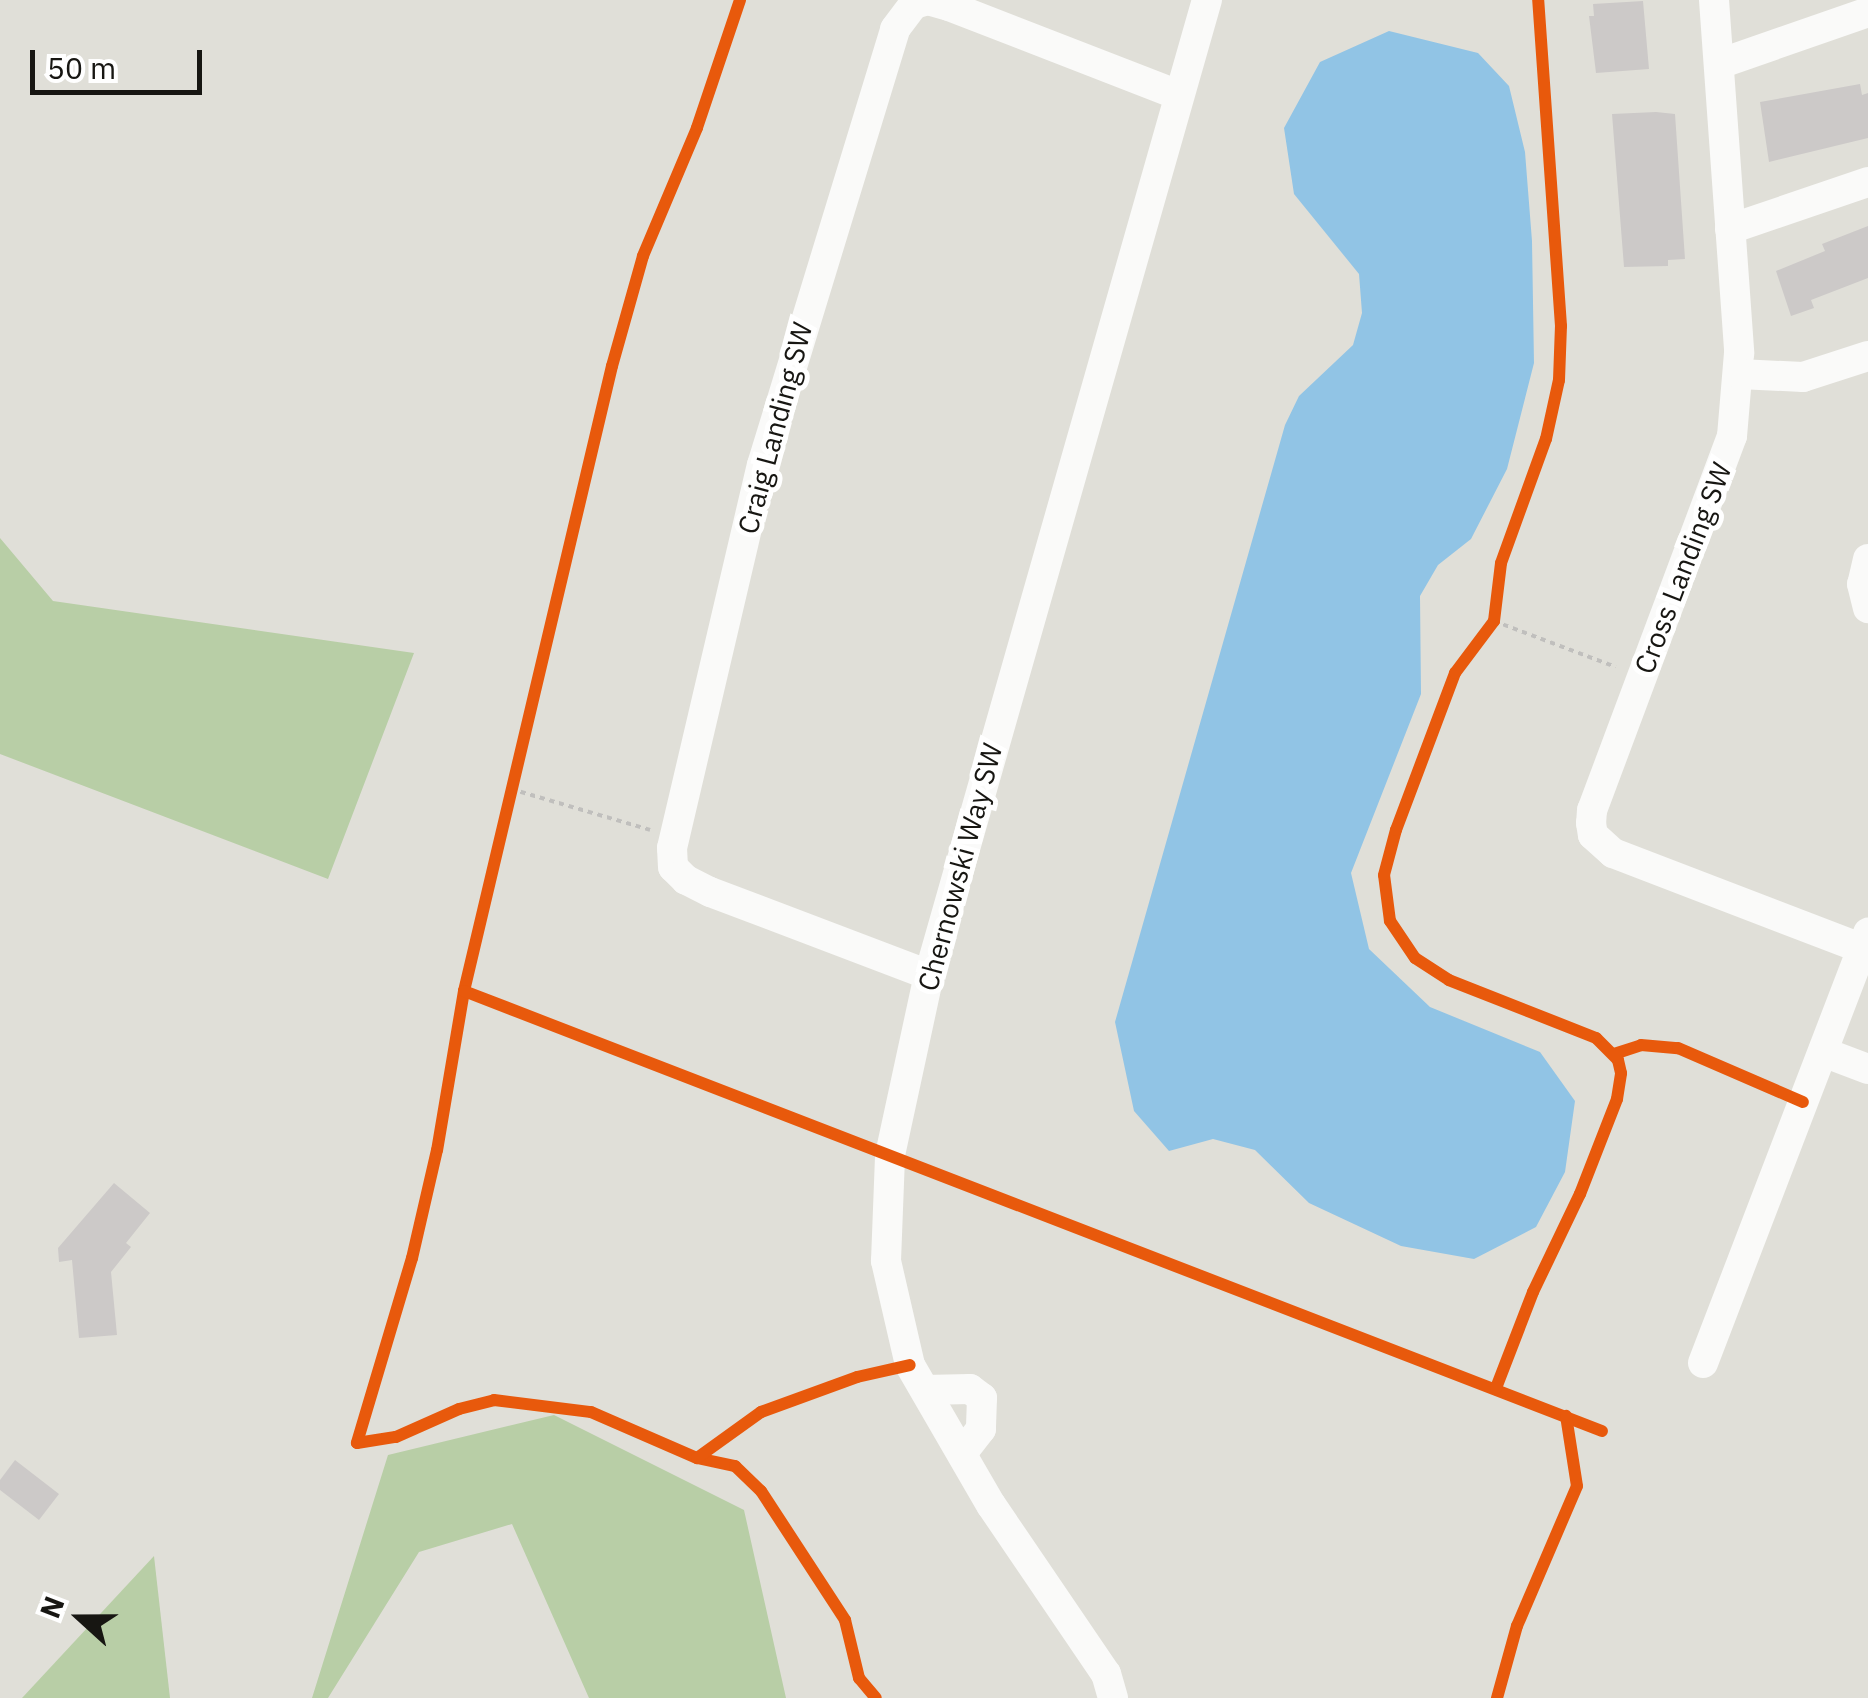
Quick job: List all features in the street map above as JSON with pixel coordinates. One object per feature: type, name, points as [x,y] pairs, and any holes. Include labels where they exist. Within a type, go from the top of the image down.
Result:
[{"type":"street","name":"Craig Landing SW","points":[[929,975],[686,880],[674,867],[675,837],[762,465],[827,243],[903,13],[928,0],[949,6],[1178,95]]},
{"type":"street","name":"Chernowski Way SW","points":[[1113,1698],[1106,1674],[991,1505],[910,1365],[886,1261],[890,1155],[929,975],[1207,0]]},
{"type":"street","name":"Cross Landing SW","points":[[1714,0],[1739,374],[1724,468],[1592,810],[1594,836],[1602,847],[1865,941]]},
{"type":"street","points":[[1719,64],[1868,12]]},
{"type":"street","points":[[1730,230],[1868,182]]},
{"type":"street","points":[[1739,374],[1803,378],[1868,356]]},
{"type":"street","points":[[1868,559],[1862,584],[1868,608]]},
{"type":"street","points":[[1704,1363],[1865,941]]},
{"type":"street","points":[[1823,1052],[1868,1069]]},
{"type":"street","points":[[925,1390],[970,1389],[982,1398],[981,1429],[962,1453]]},
{"type":"path","points":[[1492,621],[1641,677]]},
{"type":"path","points":[[506,807],[516,770]]},
{"type":"path","points":[[511,789],[675,837]]},
{"type":"green space","points":[[0,538],[53,601],[414,653],[328,879],[0,754]]},
{"type":"green space","points":[[554,1415],[744,1510],[786,1698],[589,1698],[512,1524],[419,1552],[328,1698],[312,1698],[388,1455]]},
{"type":"green space","points":[[154,1556],[170,1698],[22,1698]]},
{"type":"water","points":[[1389,31],[1478,53],[1509,86],[1525,152],[1532,241],[1534,363],[1507,469],[1471,539],[1438,565],[1420,596],[1421,694],[1351,873],[1369,949],[1430,1007],[1540,1052],[1575,1101],[1565,1172],[1536,1227],[1474,1259],[1401,1246],[1309,1203],[1255,1150],[1213,1139],[1169,1151],[1134,1111],[1115,1022],[1285,425],[1299,396],[1353,345],[1362,313],[1359,274],[1294,194],[1284,128],[1320,62]]},
{"type":"building","points":[[1643,1],[1649,69],[1596,73],[1589,16],[1594,16],[1593,4]]},
{"type":"building","points":[[1860,84],[1862,95],[1868,93],[1868,138],[1769,162],[1760,102]]},
{"type":"building","points":[[1612,114],[1675,114],[1685,259],[1668,260],[1668,266],[1624,267]]},
{"type":"building","points":[[1868,226],[1868,278],[1811,300],[1814,308],[1791,316],[1776,271],[1825,251],[1822,244]]},
{"type":"building","points":[[114,1183],[150,1213],[126,1243],[131,1247],[111,1272],[117,1335],[79,1338],[72,1260],[59,1262],[58,1248]]},
{"type":"building","points":[[15,1460],[59,1494],[39,1520],[0,1490],[0,1480]]},
{"type":"cycle path","points":[[740,0],[697,128],[643,256],[612,366],[464,991],[437,1150],[412,1258],[357,1443],[396,1437],[459,1409],[494,1400],[591,1412],[697,1458],[735,1466],[761,1491],[845,1620],[859,1678],[876,1698]]},
{"type":"cycle path","points":[[1496,1388],[1533,1292],[1580,1194],[1617,1099],[1621,1073],[1618,1060],[1596,1038],[1449,980],[1415,958],[1390,921],[1384,875],[1396,830],[1455,673],[1494,621],[1501,563],[1546,439],[1559,380],[1561,326],[1538,0]]},
{"type":"cycle path","points":[[464,991],[1602,1431]]},
{"type":"cycle path","points":[[1614,1054],[1641,1045],[1678,1048],[1803,1102]]},
{"type":"cycle path","points":[[697,1458],[761,1412],[857,1377],[910,1365]]},
{"type":"cycle path","points":[[1497,1698],[1517,1626],[1577,1486],[1566,1416]]}]
